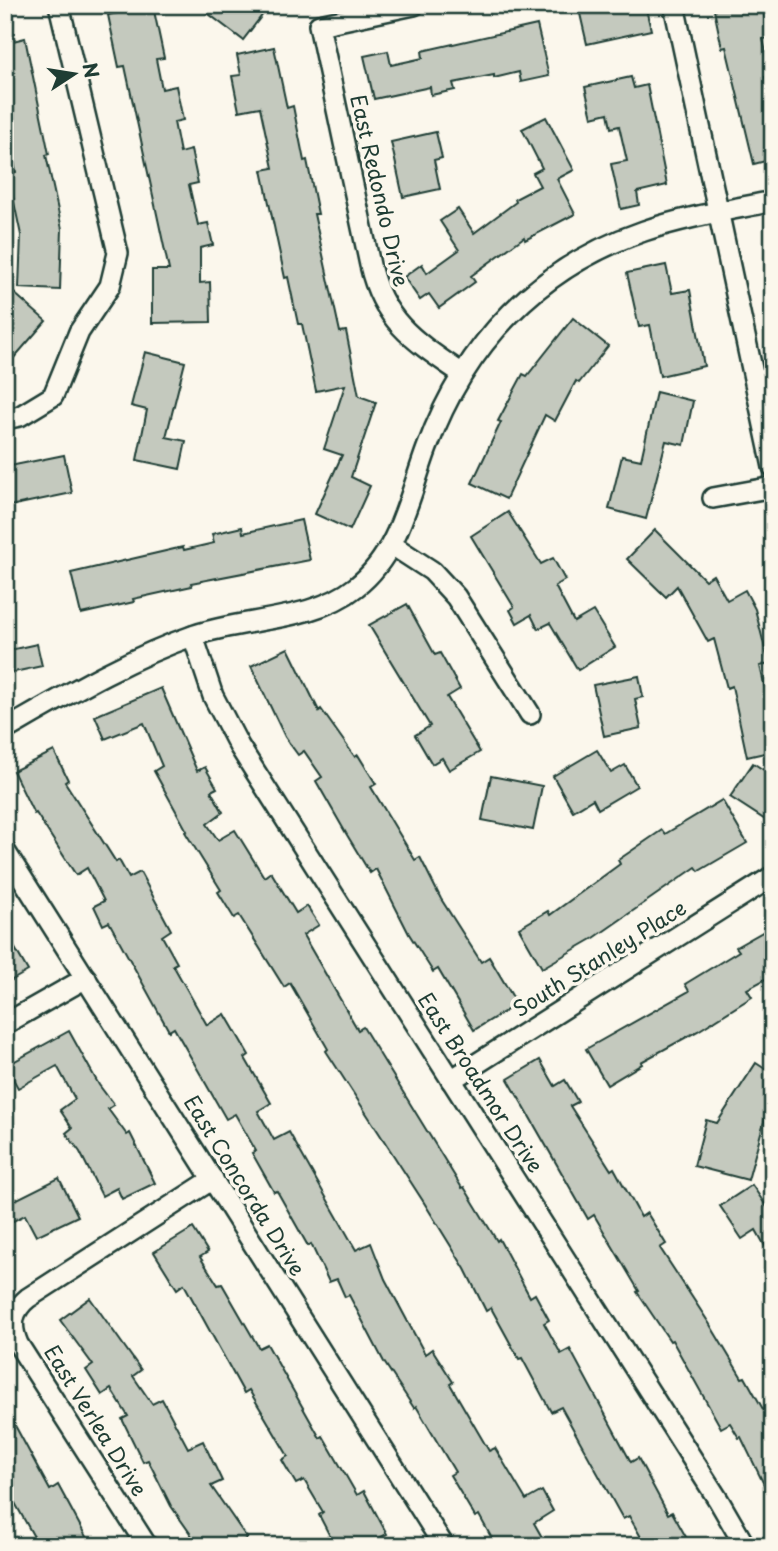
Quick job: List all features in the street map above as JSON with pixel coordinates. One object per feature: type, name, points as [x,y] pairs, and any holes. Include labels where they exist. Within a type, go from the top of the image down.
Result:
[{"type":"street","points":[[5,419],[20,416],[53,396],[79,332],[110,286],[118,253],[59,5]]},
{"type":"street","name":"East Redondo Drive","points":[[414,5],[319,25],[378,293],[385,307],[406,333],[461,373]]},
{"type":"street","points":[[674,5],[773,467]]},
{"type":"street","points":[[5,730],[78,688],[194,636],[310,609],[332,601],[364,581],[391,545],[428,445],[461,373],[507,316],[540,286],[575,262],[621,239],[645,230],[773,201]]},
{"type":"street","points":[[713,498],[773,487]]},
{"type":"street","points":[[391,545],[432,571],[456,597],[530,713]]},
{"type":"street","name":"East Broadmor Drive","points":[[194,636],[213,696],[234,738],[745,1546]]},
{"type":"street","name":"East Concorda Drive","points":[[5,851],[444,1546]]},
{"type":"street","name":"South Stanley Place","points":[[451,1080],[773,876]]},
{"type":"street","points":[[5,1024],[86,978]]},
{"type":"street","name":"East Verlea Drive","points":[[146,1546],[18,1344],[13,1318],[16,1310],[28,1298],[213,1179]]},
{"type":"building","points":[[197,5],[270,5],[243,40]]},
{"type":"building","points":[[578,5],[608,5],[609,11],[645,5],[651,30],[587,44]]},
{"type":"building","points":[[713,5],[762,5],[769,38],[763,39],[771,75],[765,77],[773,111],[773,159],[754,164],[726,47],[722,48]]},
{"type":"building","points":[[153,6],[164,58],[156,59],[162,89],[176,86],[183,120],[174,122],[180,153],[191,150],[198,183],[189,185],[198,225],[208,223],[213,245],[200,248],[200,283],[210,282],[211,322],[152,323],[152,270],[169,270],[125,66],[119,67],[108,15]]},
{"type":"building","points":[[537,25],[549,76],[521,82],[519,72],[494,78],[494,75],[453,83],[455,90],[431,95],[430,87],[374,99],[364,56],[388,51],[391,65],[423,58],[422,51]]},
{"type":"building","points":[[25,38],[62,229],[60,290],[19,288],[21,235],[8,174],[16,172],[5,122],[5,43]]},
{"type":"building","points":[[274,47],[287,108],[293,106],[304,161],[307,160],[318,214],[314,214],[340,332],[346,331],[359,396],[376,402],[351,477],[370,486],[350,530],[315,514],[342,455],[324,449],[345,385],[316,391],[302,324],[298,324],[288,277],[285,278],[262,170],[273,168],[260,107],[239,111],[232,76],[241,75],[237,55]]},
{"type":"building","points":[[631,77],[634,88],[647,85],[667,185],[637,192],[639,205],[621,209],[611,164],[627,161],[619,126],[611,128],[608,113],[592,117],[585,87]]},
{"type":"building","points":[[546,117],[574,170],[557,179],[575,214],[525,240],[524,237],[471,276],[475,282],[439,308],[429,294],[420,300],[404,277],[422,264],[427,273],[459,250],[440,221],[458,209],[474,233],[516,202],[515,199],[540,186],[533,173],[542,168],[522,129]]},
{"type":"building","points":[[436,132],[442,158],[434,160],[440,189],[403,197],[391,142]]},
{"type":"building","points":[[666,265],[672,293],[690,290],[704,366],[660,376],[650,325],[639,327],[627,273]]},
{"type":"building","points":[[13,292],[46,321],[5,368],[5,302]]},
{"type":"building","points":[[573,318],[608,346],[579,383],[576,381],[555,421],[545,415],[506,499],[472,483],[501,422],[498,421],[523,374],[527,376]]},
{"type":"building","points":[[145,352],[185,362],[166,437],[186,441],[180,469],[137,460],[147,410],[131,406]]},
{"type":"building","points":[[656,392],[693,401],[684,445],[666,441],[646,519],[609,509],[622,456],[641,460]]},
{"type":"building","points":[[64,455],[72,493],[5,507],[5,467]]},
{"type":"building","points":[[508,512],[541,564],[553,558],[565,580],[555,586],[574,622],[593,611],[615,647],[578,670],[550,623],[538,629],[531,615],[517,623],[510,610],[514,607],[471,536]]},
{"type":"building","points":[[301,520],[310,560],[191,583],[192,586],[81,614],[71,573],[183,547],[184,550],[214,543],[212,534],[242,527],[243,533]]},
{"type":"building","points":[[655,530],[705,580],[713,575],[727,600],[745,590],[755,609],[769,664],[760,666],[767,696],[773,695],[773,751],[747,757],[732,686],[727,688],[714,639],[708,642],[677,586],[666,597],[627,559]]},
{"type":"building","points":[[407,604],[435,655],[440,653],[460,689],[447,697],[480,752],[449,770],[442,758],[432,764],[415,735],[430,726],[369,625]]},
{"type":"building","points":[[37,644],[42,666],[5,674],[5,651]]},
{"type":"building","points":[[288,648],[319,711],[321,709],[355,757],[358,755],[376,784],[371,787],[415,860],[420,857],[441,899],[481,962],[489,957],[517,1004],[474,1030],[438,969],[433,972],[409,934],[376,869],[370,873],[347,835],[316,781],[322,777],[304,751],[298,755],[285,737],[251,666]]},
{"type":"building","points":[[639,676],[643,697],[635,699],[641,728],[604,736],[593,685]]},
{"type":"building","points":[[161,688],[197,771],[205,767],[217,788],[211,791],[223,812],[207,824],[218,840],[235,830],[264,877],[271,872],[296,913],[307,906],[319,925],[303,935],[358,1030],[363,1027],[462,1188],[464,1187],[497,1241],[499,1239],[530,1297],[535,1294],[549,1320],[544,1323],[561,1354],[570,1349],[631,1462],[638,1458],[668,1514],[672,1512],[691,1546],[646,1546],[629,1516],[623,1519],[561,1407],[551,1412],[491,1308],[486,1311],[465,1269],[326,1051],[328,1049],[290,983],[284,987],[239,915],[234,918],[218,892],[221,890],[185,832],[187,831],[154,771],[162,766],[144,723],[105,739],[95,716]]},
{"type":"building","points":[[597,750],[611,773],[625,765],[637,786],[598,809],[593,799],[573,811],[553,776]]},
{"type":"building","points":[[54,751],[68,780],[65,782],[116,862],[119,860],[129,878],[140,872],[171,930],[162,936],[177,963],[173,965],[207,1025],[225,1014],[249,1055],[245,1058],[271,1103],[258,1111],[274,1140],[289,1132],[356,1250],[371,1243],[385,1279],[425,1354],[432,1349],[453,1382],[450,1384],[489,1451],[495,1448],[526,1500],[542,1491],[553,1511],[534,1523],[547,1546],[496,1546],[479,1515],[475,1517],[450,1475],[455,1472],[416,1406],[414,1408],[384,1362],[349,1295],[345,1297],[337,1279],[329,1282],[311,1244],[308,1246],[252,1153],[256,1151],[235,1114],[226,1119],[174,1028],[169,1031],[109,922],[103,925],[94,906],[104,901],[87,868],[76,875],[36,813],[34,814],[13,771]]},
{"type":"building","points":[[753,763],[773,776],[773,812],[767,821],[730,797]]},
{"type":"building","points":[[491,776],[542,786],[533,830],[482,820]]},
{"type":"building","points":[[722,800],[747,843],[699,871],[696,867],[594,938],[542,968],[519,928],[548,911],[550,915],[620,864],[618,860],[662,830],[665,834]]},
{"type":"building","points":[[773,926],[773,975],[747,989],[752,997],[607,1085],[586,1049],[689,991],[685,984],[739,951],[736,947]]},
{"type":"building","points":[[5,931],[28,971],[5,984]]},
{"type":"building","points":[[69,1031],[99,1085],[114,1105],[108,1109],[127,1135],[130,1133],[155,1183],[122,1199],[117,1188],[102,1196],[80,1152],[66,1133],[72,1128],[60,1110],[75,1099],[57,1066],[18,1088],[6,1066]]},
{"type":"building","points":[[540,1060],[555,1086],[565,1080],[578,1102],[570,1106],[611,1170],[614,1168],[641,1217],[647,1213],[666,1244],[660,1248],[742,1378],[745,1377],[773,1427],[773,1503],[741,1437],[739,1438],[730,1423],[721,1428],[672,1340],[670,1341],[637,1292],[639,1291],[594,1215],[588,1219],[508,1079]]},
{"type":"building","points":[[756,1063],[773,1074],[773,1123],[765,1118],[748,1180],[694,1166],[706,1120],[717,1123]]},
{"type":"building","points":[[59,1178],[78,1216],[36,1236],[25,1215],[5,1225],[5,1205]]},
{"type":"building","points":[[752,1185],[773,1216],[773,1260],[756,1230],[742,1239],[720,1206]]},
{"type":"building","points":[[193,1228],[208,1252],[200,1257],[218,1285],[222,1284],[259,1348],[267,1344],[320,1438],[323,1436],[357,1495],[364,1491],[387,1534],[364,1546],[335,1546],[319,1515],[323,1512],[304,1480],[296,1484],[282,1460],[288,1456],[249,1390],[244,1393],[184,1284],[177,1289],[154,1252]]},
{"type":"building","points":[[90,1298],[141,1370],[133,1376],[152,1404],[162,1399],[188,1448],[203,1441],[222,1481],[211,1486],[247,1538],[236,1546],[199,1546],[171,1506],[148,1460],[143,1462],[122,1419],[128,1416],[111,1389],[102,1395],[86,1370],[93,1365],[60,1320]]},
{"type":"building","points":[[5,1407],[50,1490],[58,1485],[91,1546],[39,1546],[5,1485]]}]
